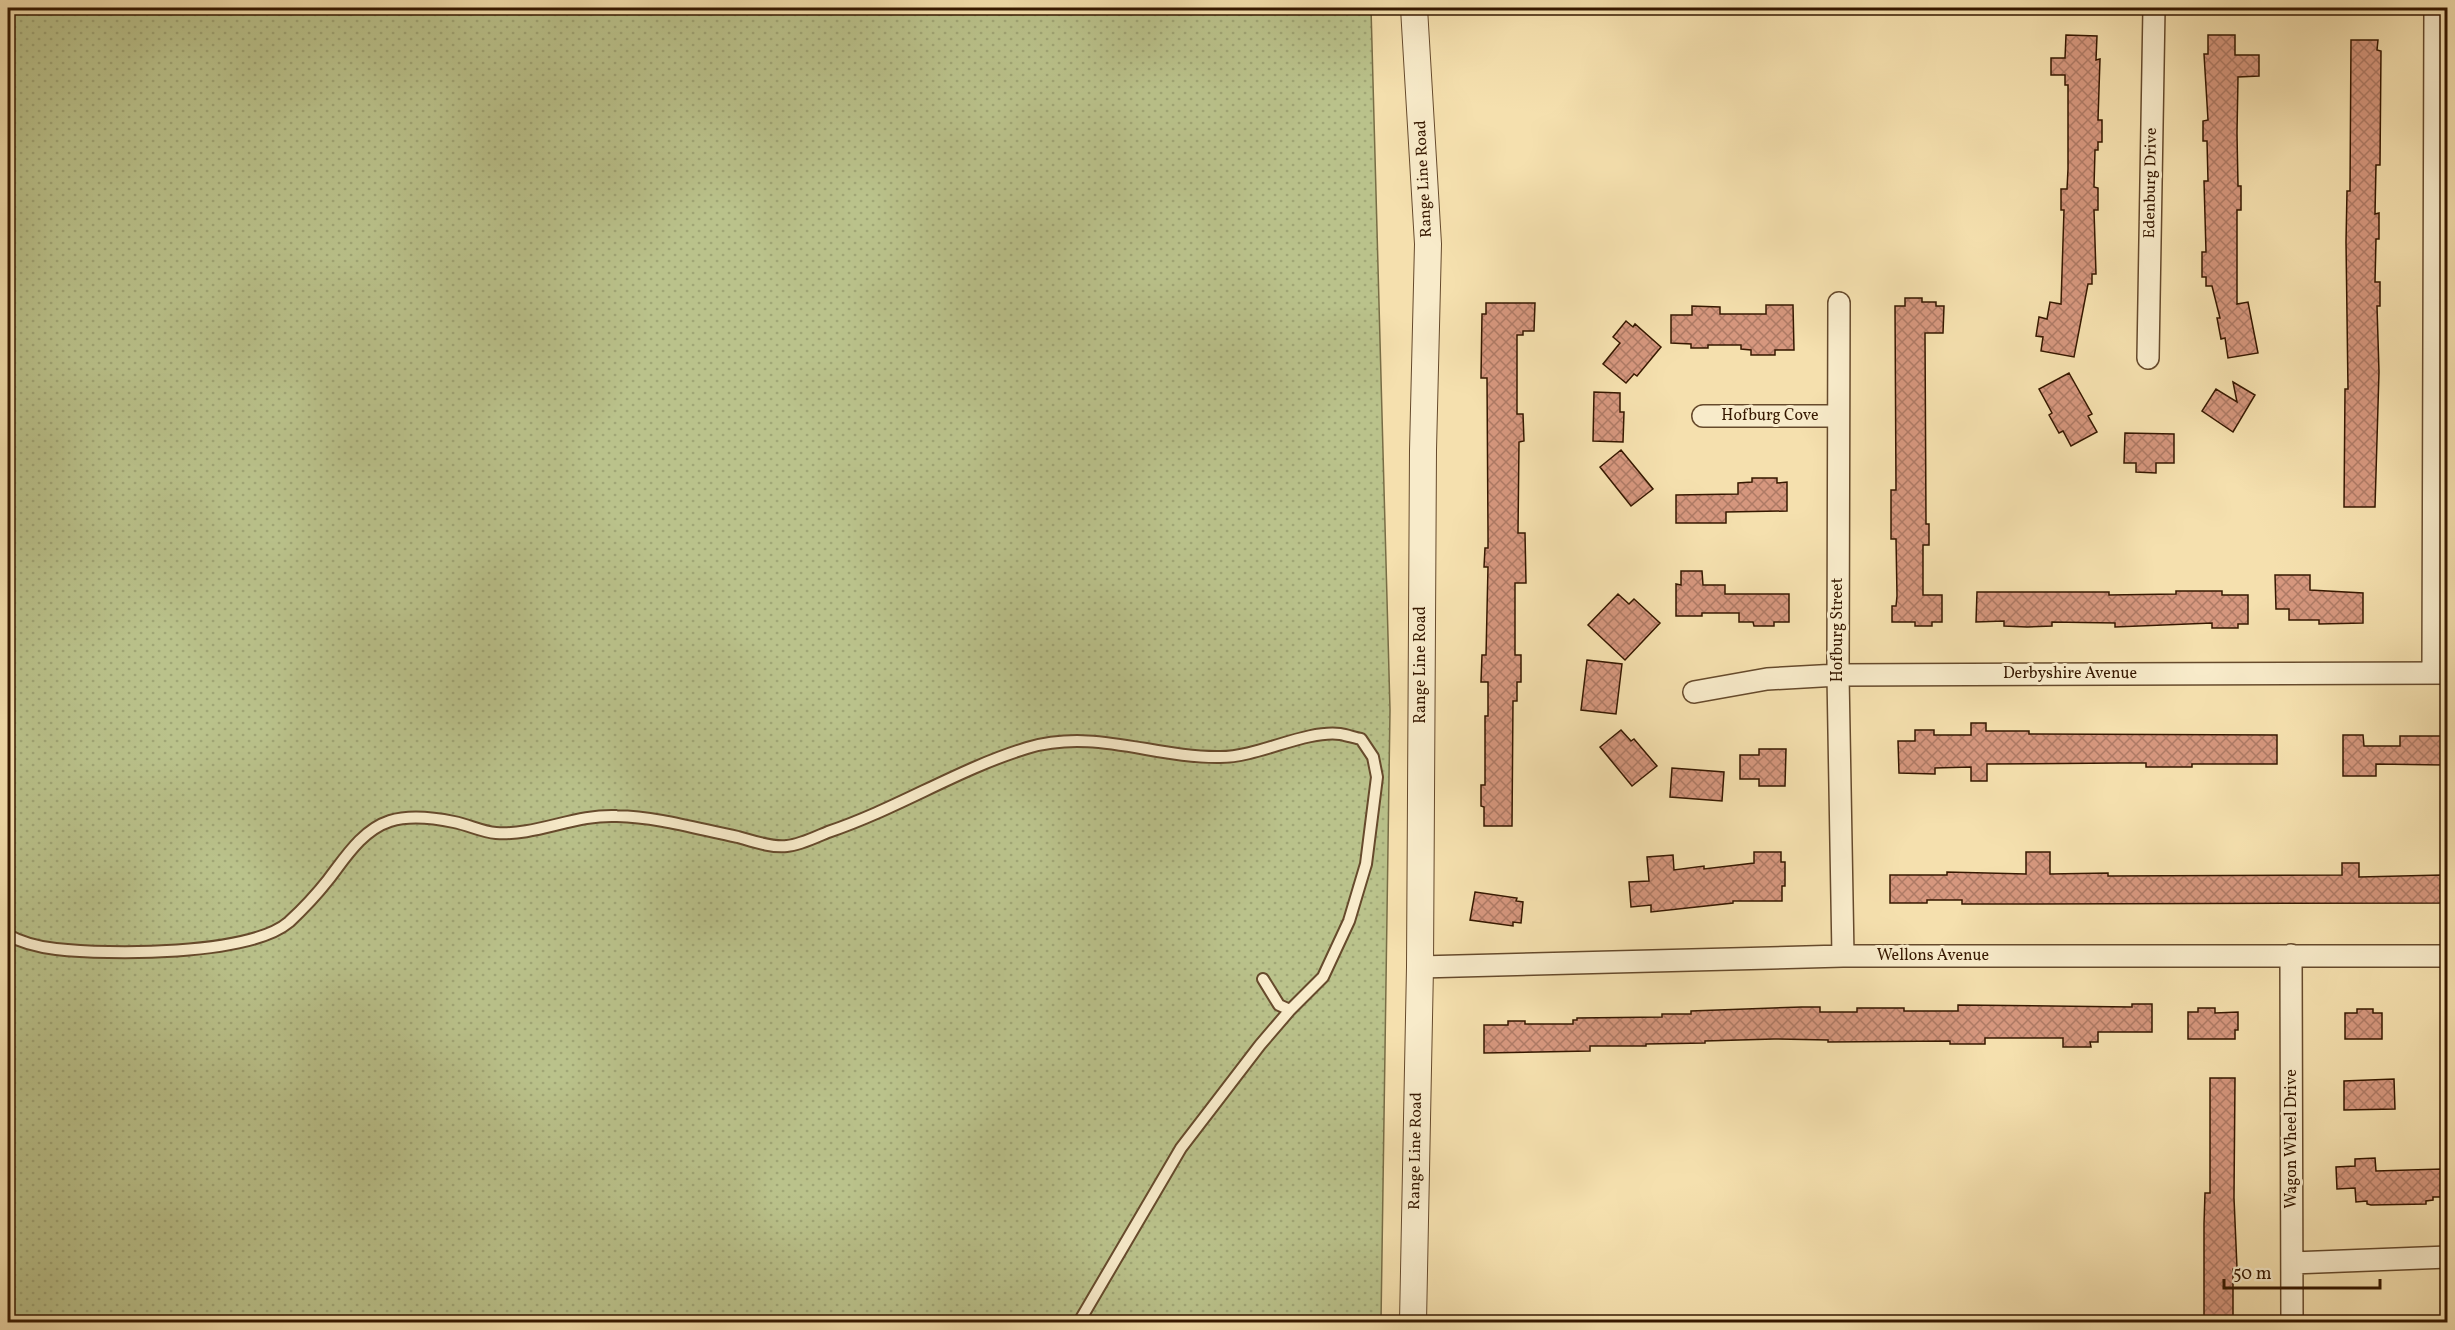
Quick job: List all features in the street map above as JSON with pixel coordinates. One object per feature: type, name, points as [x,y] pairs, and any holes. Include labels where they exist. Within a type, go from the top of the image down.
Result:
[{"type":"street","name":"Range Line Road","points":[[1413,1323],[1420,967],[1423,450],[1428,244],[1414,8]]},
{"type":"street","name":"Edenburg Drive","points":[[2148,358],[2154,8]]},
{"type":"street","points":[[2435,8],[2440,673]]},
{"type":"street","name":"Hofburg Street","points":[[1839,303],[1838,675],[1843,956]]},
{"type":"street","name":"Hofburg Cove","points":[[1703,416],[1837,416]]},
{"type":"street","name":"Derbyshire Avenue","points":[[1694,692],[1767,679],[1838,675],[2440,673]]},
{"type":"street","name":"Wagon Wheel Drive","points":[[2291,955],[2292,1323]]},
{"type":"street","name":"Wellons Avenue","points":[[1420,967],[1843,956],[2448,956]]},
{"type":"street","points":[[2292,1263],[2448,1257]]},
{"type":"lane","points":[[8,935],[21,942],[54,949],[137,951],[209,946],[265,935],[286,924],[326,883],[352,848],[373,830],[389,821],[408,817],[455,822],[497,833],[521,832],[584,817],[638,817],[787,846],[860,822],[946,779],[1029,747],[1088,740],[1222,758],[1322,734],[1341,734],[1361,739],[1373,757],[1377,777],[1366,864],[1349,921],[1323,978],[1290,1010],[1254,1053],[1181,1148],[1079,1323]]},
{"type":"lane","points":[[1263,979],[1279,1005],[1290,1010]]},
{"type":"green space","points":[[8,8],[1371,8],[1390,710],[1381,1322],[8,1322]]},
{"type":"building","points":[[2066,35],[2097,36],[2096,60],[2100,59],[2098,120],[2102,120],[2102,142],[2098,142],[2098,150],[2095,150],[2094,187],[2098,188],[2098,210],[2094,210],[2096,274],[2092,274],[2092,284],[2088,284],[2074,357],[2041,351],[2043,337],[2036,336],[2039,317],[2047,319],[2050,302],[2061,304],[2064,210],[2061,210],[2061,189],[2067,189],[2068,85],[2065,85],[2065,75],[2051,75],[2051,58],[2065,58]]},
{"type":"building","points":[[2208,35],[2235,35],[2235,55],[2259,55],[2259,76],[2238,77],[2237,133],[2241,210],[2237,210],[2237,304],[2248,302],[2258,353],[2228,358],[2225,338],[2221,339],[2217,318],[2220,318],[2212,286],[2206,286],[2206,277],[2202,277],[2202,252],[2206,252],[2204,181],[2208,181],[2207,141],[2203,141],[2203,121],[2208,120],[2204,54],[2208,54]]},
{"type":"building","points":[[2351,40],[2378,40],[2377,50],[2381,51],[2380,165],[2376,165],[2375,214],[2379,213],[2375,282],[2380,282],[2380,306],[2377,306],[2379,372],[2375,507],[2344,507],[2345,389],[2348,389],[2346,242],[2347,191],[2350,191]]},
{"type":"building","points":[[1905,298],[1922,298],[1922,302],[1936,302],[1936,306],[1944,306],[1943,333],[1925,333],[1926,524],[1929,524],[1929,545],[1923,545],[1923,595],[1942,595],[1942,622],[1932,622],[1932,626],[1915,626],[1915,622],[1892,622],[1892,606],[1896,606],[1897,596],[1896,539],[1891,539],[1891,490],[1896,490],[1895,306],[1905,306]]},
{"type":"building","points":[[1486,303],[1535,303],[1534,331],[1523,331],[1523,335],[1517,335],[1517,414],[1523,414],[1524,441],[1519,442],[1518,533],[1525,533],[1526,583],[1515,583],[1515,655],[1521,655],[1521,682],[1517,682],[1517,701],[1513,701],[1512,826],[1484,826],[1484,807],[1481,806],[1481,785],[1485,785],[1485,716],[1488,716],[1488,682],[1481,682],[1482,655],[1486,655],[1488,567],[1484,567],[1485,548],[1488,548],[1487,378],[1481,378],[1482,314],[1486,314]]},
{"type":"building","points":[[1766,305],[1793,305],[1794,350],[1775,350],[1775,355],[1751,355],[1751,350],[1741,349],[1741,345],[1708,345],[1708,348],[1691,348],[1691,344],[1671,343],[1671,315],[1692,315],[1692,306],[1720,307],[1720,314],[1766,314]]},
{"type":"building","points":[[1626,321],[1633,327],[1635,324],[1661,347],[1637,376],[1634,374],[1626,383],[1603,364],[1620,343],[1613,337]]},
{"type":"building","points":[[2069,373],[2092,414],[2088,416],[2097,432],[2071,446],[2063,431],[2059,433],[2049,415],[2052,413],[2039,389]]},
{"type":"building","points":[[2233,382],[2255,395],[2233,432],[2202,411],[2216,389],[2237,402]]},
{"type":"building","points":[[1594,392],[1620,393],[1620,412],[1624,412],[1623,442],[1593,441]]},
{"type":"building","points":[[2125,433],[2174,434],[2174,463],[2156,463],[2156,473],[2136,472],[2136,463],[2124,463]]},
{"type":"building","points":[[1621,450],[1653,489],[1631,506],[1600,467]]},
{"type":"building","points":[[1752,478],[1777,478],[1777,483],[1787,482],[1787,511],[1726,512],[1726,523],[1676,523],[1676,495],[1738,494],[1738,483],[1752,482]]},
{"type":"building","points":[[1681,571],[1702,571],[1703,585],[1725,585],[1725,594],[1789,594],[1789,622],[1774,622],[1774,626],[1754,626],[1753,622],[1739,622],[1739,613],[1676,616],[1676,584],[1681,585]]},
{"type":"building","points":[[2275,575],[2310,575],[2310,590],[2363,593],[2363,623],[2319,624],[2319,620],[2289,620],[2289,609],[2276,609]]},
{"type":"building","points":[[2176,591],[2222,591],[2222,595],[2248,595],[2248,624],[2238,624],[2238,628],[2212,628],[2212,623],[2115,627],[2115,623],[2052,622],[2052,626],[2027,627],[2004,626],[2004,621],[1976,622],[1977,592],[2109,592],[2109,595],[2176,594]]},
{"type":"building","points":[[1618,594],[1629,604],[1634,599],[1660,623],[1625,660],[1588,625]]},
{"type":"building","points":[[1587,660],[1622,664],[1616,714],[1581,710]]},
{"type":"building","points":[[1971,723],[1986,723],[1986,731],[2029,731],[2029,734],[2277,735],[2277,764],[2192,764],[2192,767],[2146,767],[2146,763],[1987,764],[1987,781],[1971,781],[1971,767],[1935,768],[1935,774],[1899,773],[1898,741],[1915,741],[1915,730],[1934,730],[1934,735],[1971,735]]},
{"type":"building","points":[[1621,730],[1631,741],[1634,739],[1657,766],[1632,786],[1600,747]]},
{"type":"building","points":[[2343,735],[2363,735],[2364,746],[2400,746],[2400,736],[2443,736],[2443,765],[2376,764],[2376,776],[2343,776]]},
{"type":"building","points":[[1759,749],[1786,749],[1785,786],[1759,786],[1759,779],[1740,779],[1740,755],[1759,755]]},
{"type":"building","points":[[1672,768],[1724,772],[1722,801],[1670,797]]},
{"type":"building","points":[[1754,852],[1781,852],[1781,862],[1785,862],[1785,886],[1782,886],[1782,901],[1733,901],[1733,903],[1651,912],[1651,905],[1631,907],[1629,882],[1649,881],[1647,857],[1673,855],[1674,870],[1704,866],[1704,869],[1754,863]]},
{"type":"building","points":[[2026,852],[2050,852],[2050,874],[2108,873],[2108,876],[2342,875],[2342,863],[2359,863],[2359,877],[2442,875],[2448,882],[2448,903],[1962,904],[1962,900],[1927,900],[1927,903],[1890,903],[1890,875],[1947,875],[1947,872],[2026,874]]},
{"type":"building","points":[[1475,892],[1517,898],[1516,901],[1523,902],[1521,923],[1513,922],[1513,926],[1470,920]]},
{"type":"building","points":[[2132,1004],[2152,1004],[2152,1032],[2098,1032],[2098,1042],[2090,1042],[2091,1047],[2063,1047],[2063,1038],[1985,1038],[1985,1044],[1950,1044],[1950,1041],[1828,1042],[1828,1040],[1774,1039],[1646,1044],[1646,1046],[1590,1046],[1590,1051],[1484,1053],[1484,1025],[1508,1025],[1508,1021],[1525,1021],[1525,1024],[1573,1024],[1573,1020],[1577,1018],[1662,1017],[1662,1014],[1691,1014],[1691,1011],[1802,1007],[1820,1007],[1820,1012],[1857,1012],[1857,1008],[1958,1011],[1958,1005],[2132,1007]]},
{"type":"building","points":[[2198,1008],[2215,1008],[2215,1013],[2238,1012],[2238,1030],[2235,1030],[2235,1039],[2188,1039],[2188,1012],[2198,1012]]},
{"type":"building","points":[[2357,1009],[2373,1009],[2373,1013],[2382,1013],[2382,1039],[2345,1039],[2345,1013],[2357,1013]]},
{"type":"building","points":[[2210,1078],[2235,1078],[2234,1198],[2237,1268],[2233,1269],[2233,1323],[2204,1323],[2205,1193],[2210,1193]]},
{"type":"building","points":[[2394,1079],[2395,1109],[2344,1110],[2344,1081]]},
{"type":"building","points":[[2375,1158],[2376,1171],[2442,1169],[2443,1197],[2433,1197],[2433,1200],[2426,1201],[2426,1204],[2371,1205],[2367,1204],[2367,1201],[2356,1202],[2355,1188],[2337,1189],[2336,1167],[2355,1166],[2355,1159]]}]
